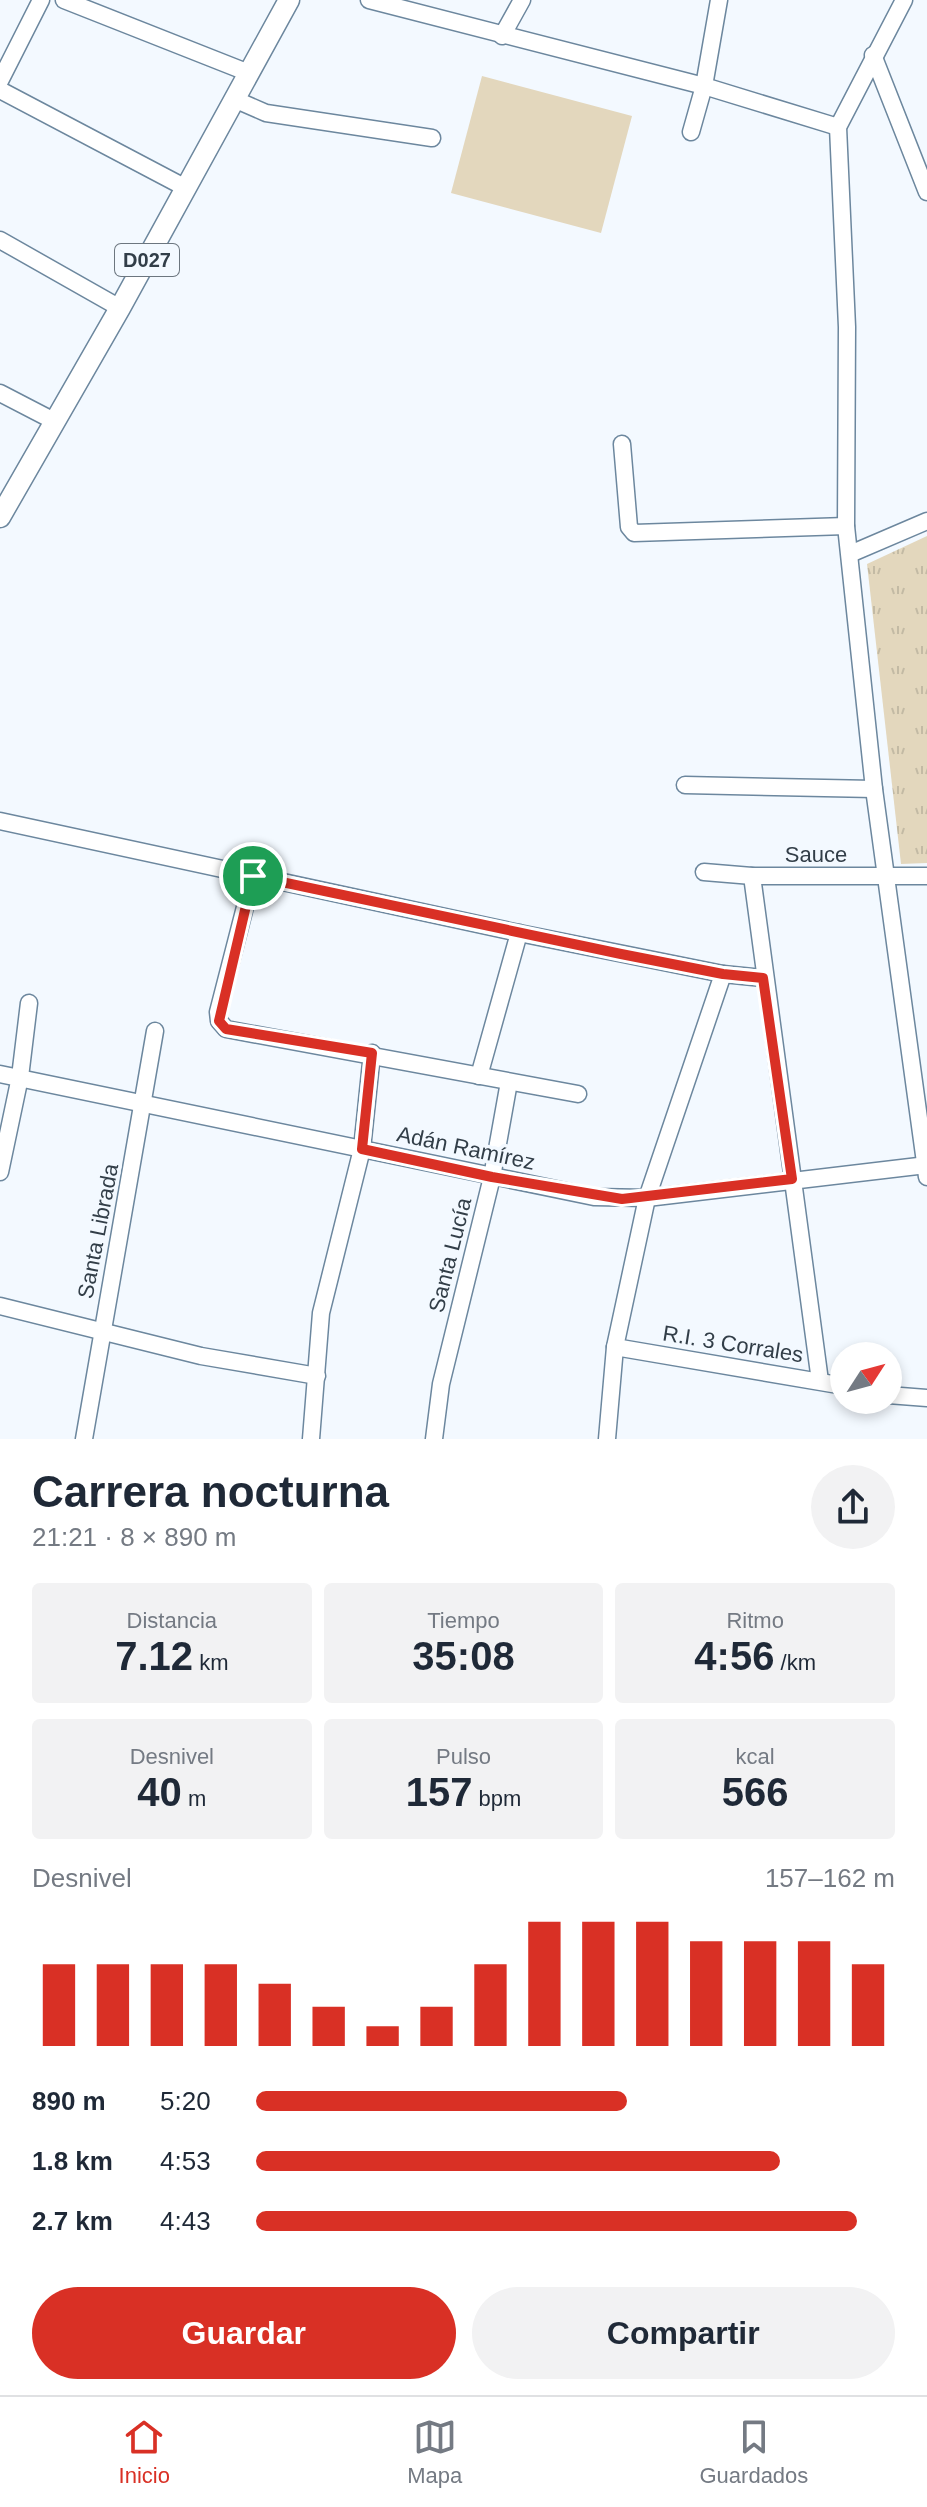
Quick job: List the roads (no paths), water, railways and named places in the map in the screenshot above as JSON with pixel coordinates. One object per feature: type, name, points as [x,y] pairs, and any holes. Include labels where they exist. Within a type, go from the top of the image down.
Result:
[{"type":"main road","name":"D027","points":[[0,517],[120,308],[289,0]]},
{"type":"street","points":[[0,81],[41,0]]},
{"type":"street","points":[[64,0],[249,73]]},
{"type":"street","points":[[369,0],[704,86],[838,127]]},
{"type":"street","points":[[502,36],[522,0]]},
{"type":"street","points":[[691,132],[704,86],[719,0]]},
{"type":"street","points":[[904,0],[838,127],[847,327],[846,526],[874,789],[926,1169]]},
{"type":"street","points":[[873,55],[927,192]]},
{"type":"street","points":[[0,90],[186,188]]},
{"type":"street","points":[[234,99],[266,113],[432,138]]},
{"type":"street","points":[[0,240],[120,308]]},
{"type":"street","points":[[0,393],[54,421]]},
{"type":"street","points":[[622,444],[629,527],[634,533],[846,526]]},
{"type":"street","points":[[850,554],[927,521]]},
{"type":"street","points":[[685,785],[874,789]]},
{"type":"street","points":[[0,821],[519,933],[723,974],[763,978]]},
{"type":"street","name":"Sauce","points":[[704,872],[752,876],[927,876]]},
{"type":"street","points":[[253,876],[219,1021],[226,1029],[372,1053],[578,1094]]},
{"type":"street","points":[[752,876],[763,978],[820,1381]]},
{"type":"street","points":[[479,1076],[519,933]]},
{"type":"street","points":[[607,1439],[615,1347],[647,1198],[723,974]]},
{"type":"street","points":[[0,1172],[20,1077],[29,1003]]},
{"type":"street","name":"Santa Librada","points":[[84,1439],[155,1031]]},
{"type":"street","points":[[311,1439],[321,1313],[362,1149],[372,1053]]},
{"type":"street","name":"Adán Ramírez","points":[[0,1074],[594,1197],[647,1198],[792,1179],[926,1169]]},
{"type":"street","name":"Santa Lucía","points":[[434,1439],[441,1384],[492,1177],[509,1082]]},
{"type":"street","points":[[0,1306],[201,1356],[317,1376]]},
{"type":"street","name":"R.I. 3 Corrales","points":[[615,1347],[830,1383]]},
{"type":"street","points":[[902,1396],[927,1398]]}]
